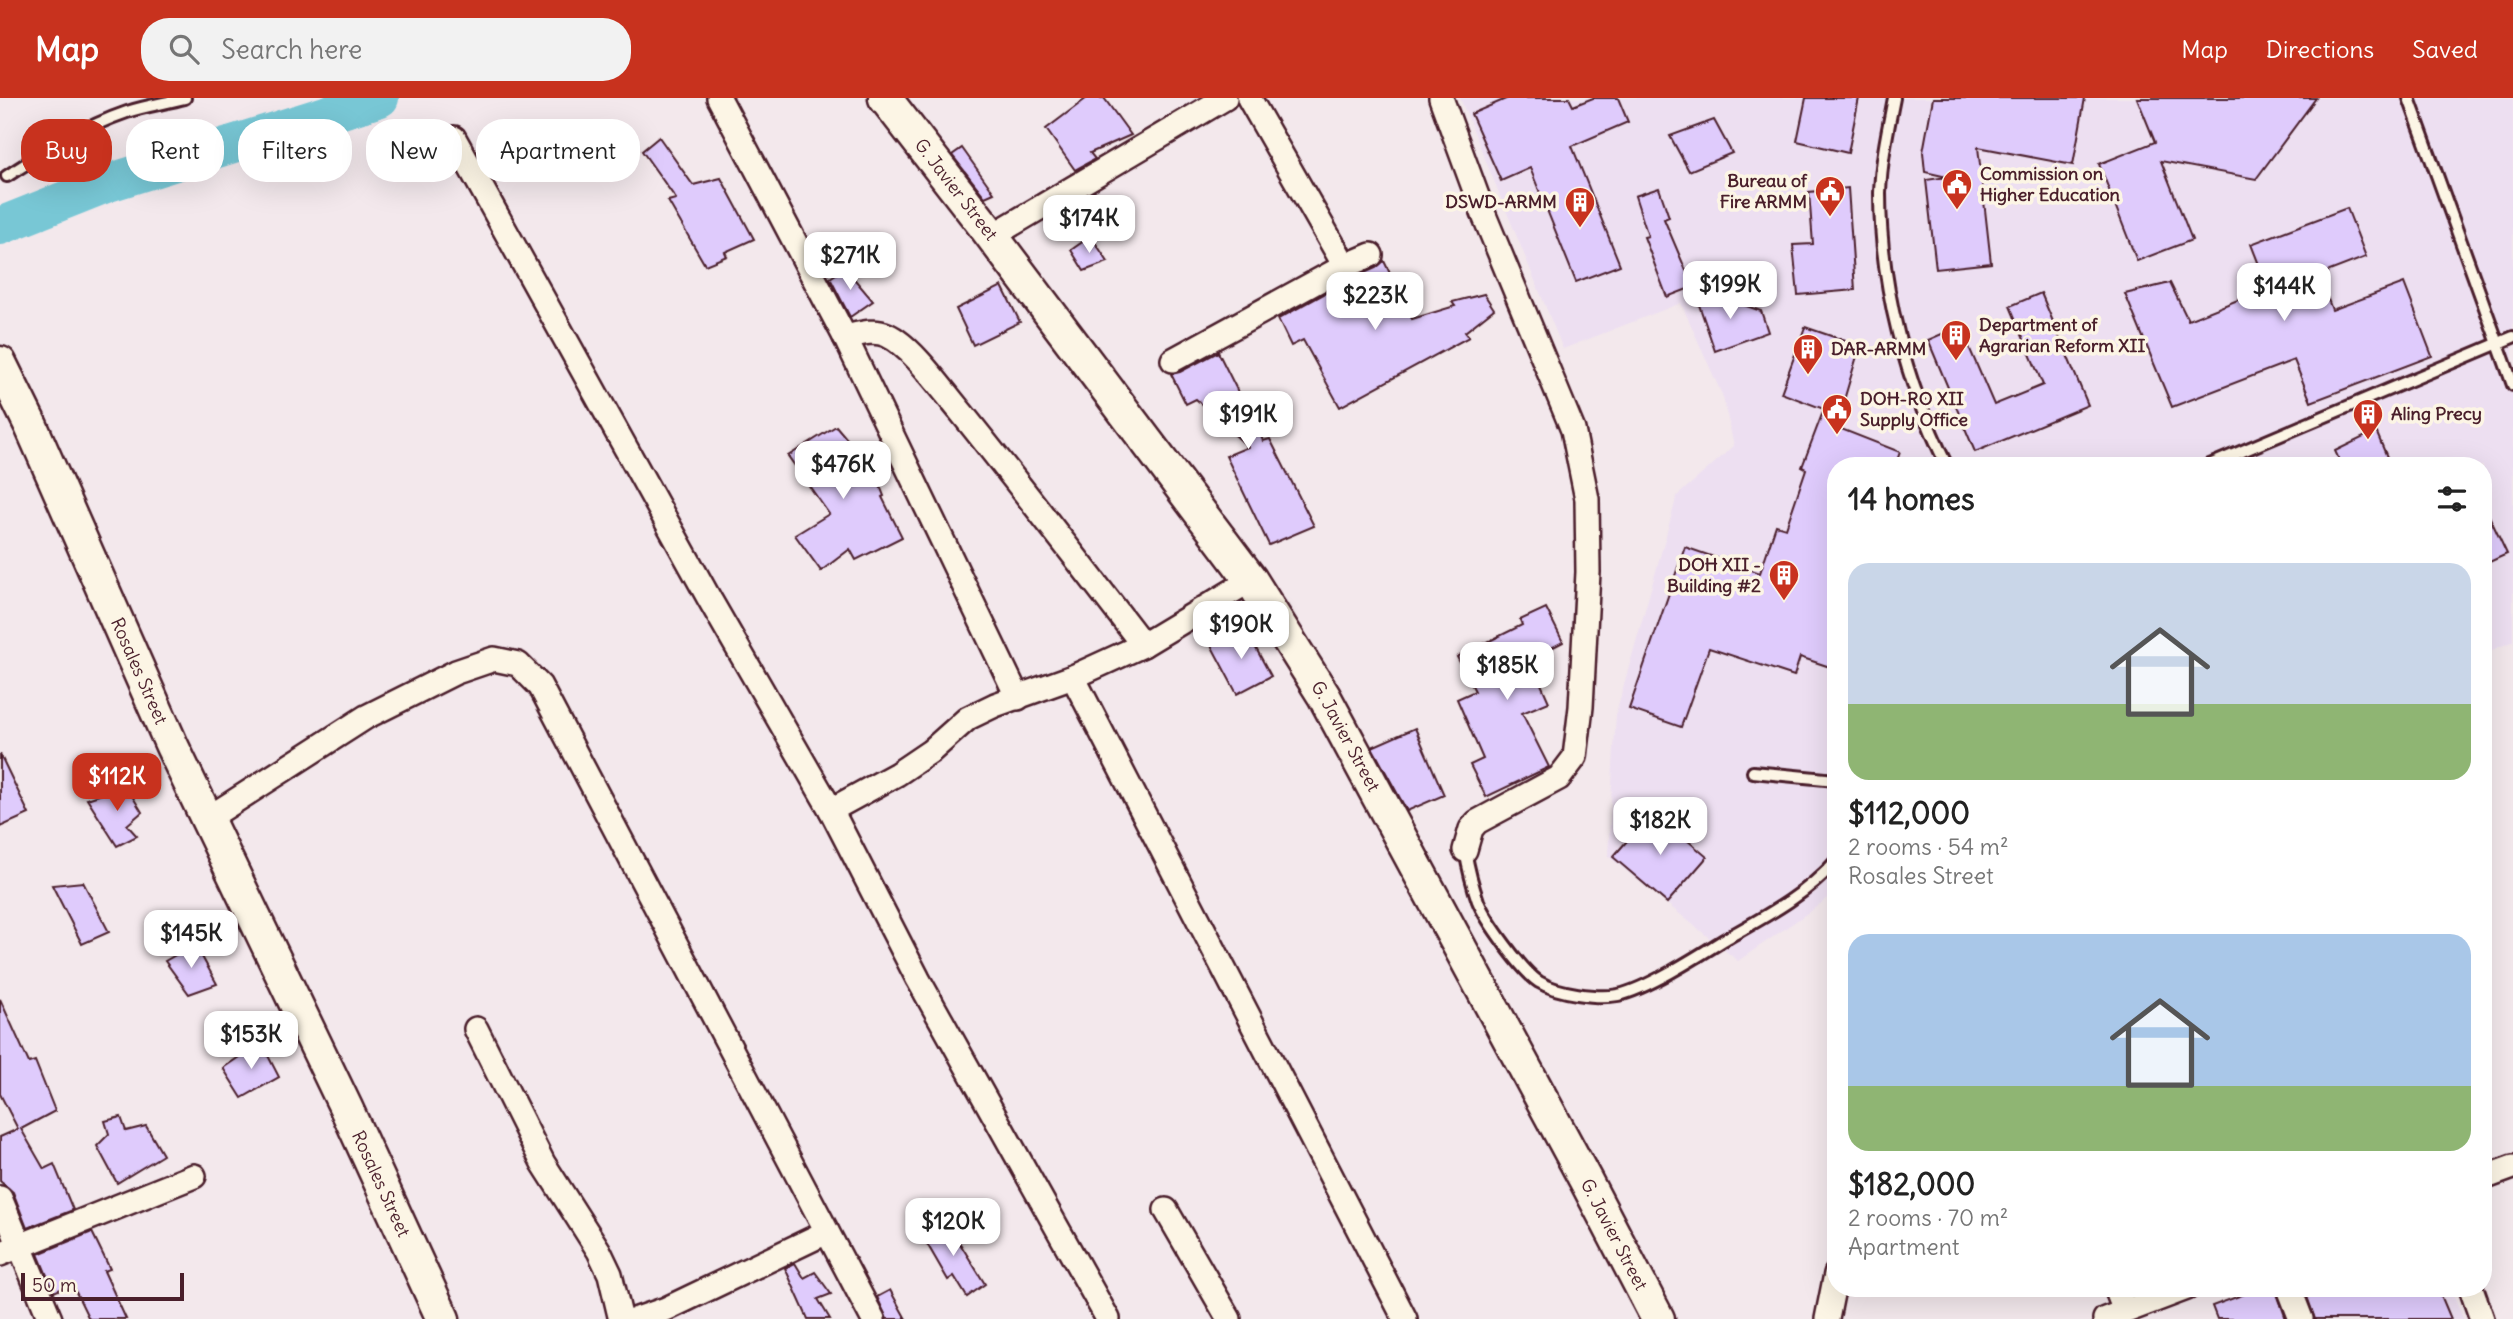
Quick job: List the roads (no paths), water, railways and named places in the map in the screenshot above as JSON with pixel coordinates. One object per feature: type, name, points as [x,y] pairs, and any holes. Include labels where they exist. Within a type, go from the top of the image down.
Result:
[{"type":"street","points":[[719,98],[845,337],[1018,698]]},
{"type":"street","name":"G. Javier Street","points":[[885,98],[1251,580],[1331,708],[1658,1319]]},
{"type":"street","points":[[992,236],[1225,98]]},
{"type":"street","points":[[1249,98],[1345,266]]},
{"type":"street","points":[[1441,98],[1484,215],[1573,430],[1587,499],[1588,572],[1581,707],[1575,757],[1559,778],[1477,822],[1471,829],[1465,850]]},
{"type":"street","points":[[462,152],[710,600],[831,810],[918,979],[1108,1319]]},
{"type":"street","points":[[1173,360],[1345,266],[1371,256]]},
{"type":"street","points":[[845,337],[867,332],[887,334],[904,347],[1018,482],[1143,645]]},
{"type":"street","name":"Rosales Street","points":[[0,363],[31,426],[172,746],[443,1319]]},
{"type":"street","points":[[831,810],[897,774],[931,751],[968,718],[995,705],[1073,677],[1143,645],[1251,580]]},
{"type":"street","points":[[207,819],[366,717],[456,672],[494,659],[518,664],[540,686],[873,1319]]},
{"type":"street","points":[[1073,677],[1405,1319]]},
{"type":"street","points":[[476,1029],[542,1163],[599,1251],[610,1274],[622,1318],[666,1309],[827,1232]]},
{"type":"street","points":[[2492,1175],[2513,1167]]},
{"type":"street","points":[[10,1250],[194,1176]]},
{"type":"street","points":[[0,1198],[10,1250],[50,1319]]},
{"type":"street","points":[[1166,1210],[1229,1319]]},
{"type":"street","points":[[1827,1319],[1831,1297]]},
{"type":"street","points":[[2116,1297],[2115,1315],[2163,1297]]},
{"type":"street","points":[[2292,1297],[2301,1319]]},
{"type":"street","points":[[2473,1297],[2482,1319]]},
{"type":"lane","points":[[7,176],[64,139],[97,124],[129,111],[185,98]]},
{"type":"lane","points":[[1894,98],[1880,192],[1883,245],[1905,364],[1943,457]]},
{"type":"lane","points":[[2409,98],[2513,384]]},
{"type":"lane","points":[[2228,457],[2513,337]]},
{"type":"lane","points":[[1753,772],[1827,779]]},
{"type":"lane","points":[[1465,850],[1479,904],[1522,966],[1540,982],[1583,994],[1617,995],[1645,984],[1781,907],[1808,888],[1827,870]]},
{"type":"waterway","points":[[0,226],[108,183],[380,98]]},
{"type":"place","name":"Commission on Higher Education","points":[[1957,211]]},
{"type":"place","name":"Bureau of Fire ARMM","points":[[1830,218]]},
{"type":"place","name":"DSWD-ARMM","points":[[1580,229]]},
{"type":"place","name":"Department of Agrarian Reform XII","points":[[1956,362]]},
{"type":"place","name":"DAR-ARMM","points":[[1808,376]]},
{"type":"place","name":"DOH-RO XII Supply Office","points":[[1837,436]]},
{"type":"place","name":"Aling Precy","points":[[2368,441]]},
{"type":"place","name":"DOH XII - Building #2","points":[[1784,602]]}]
